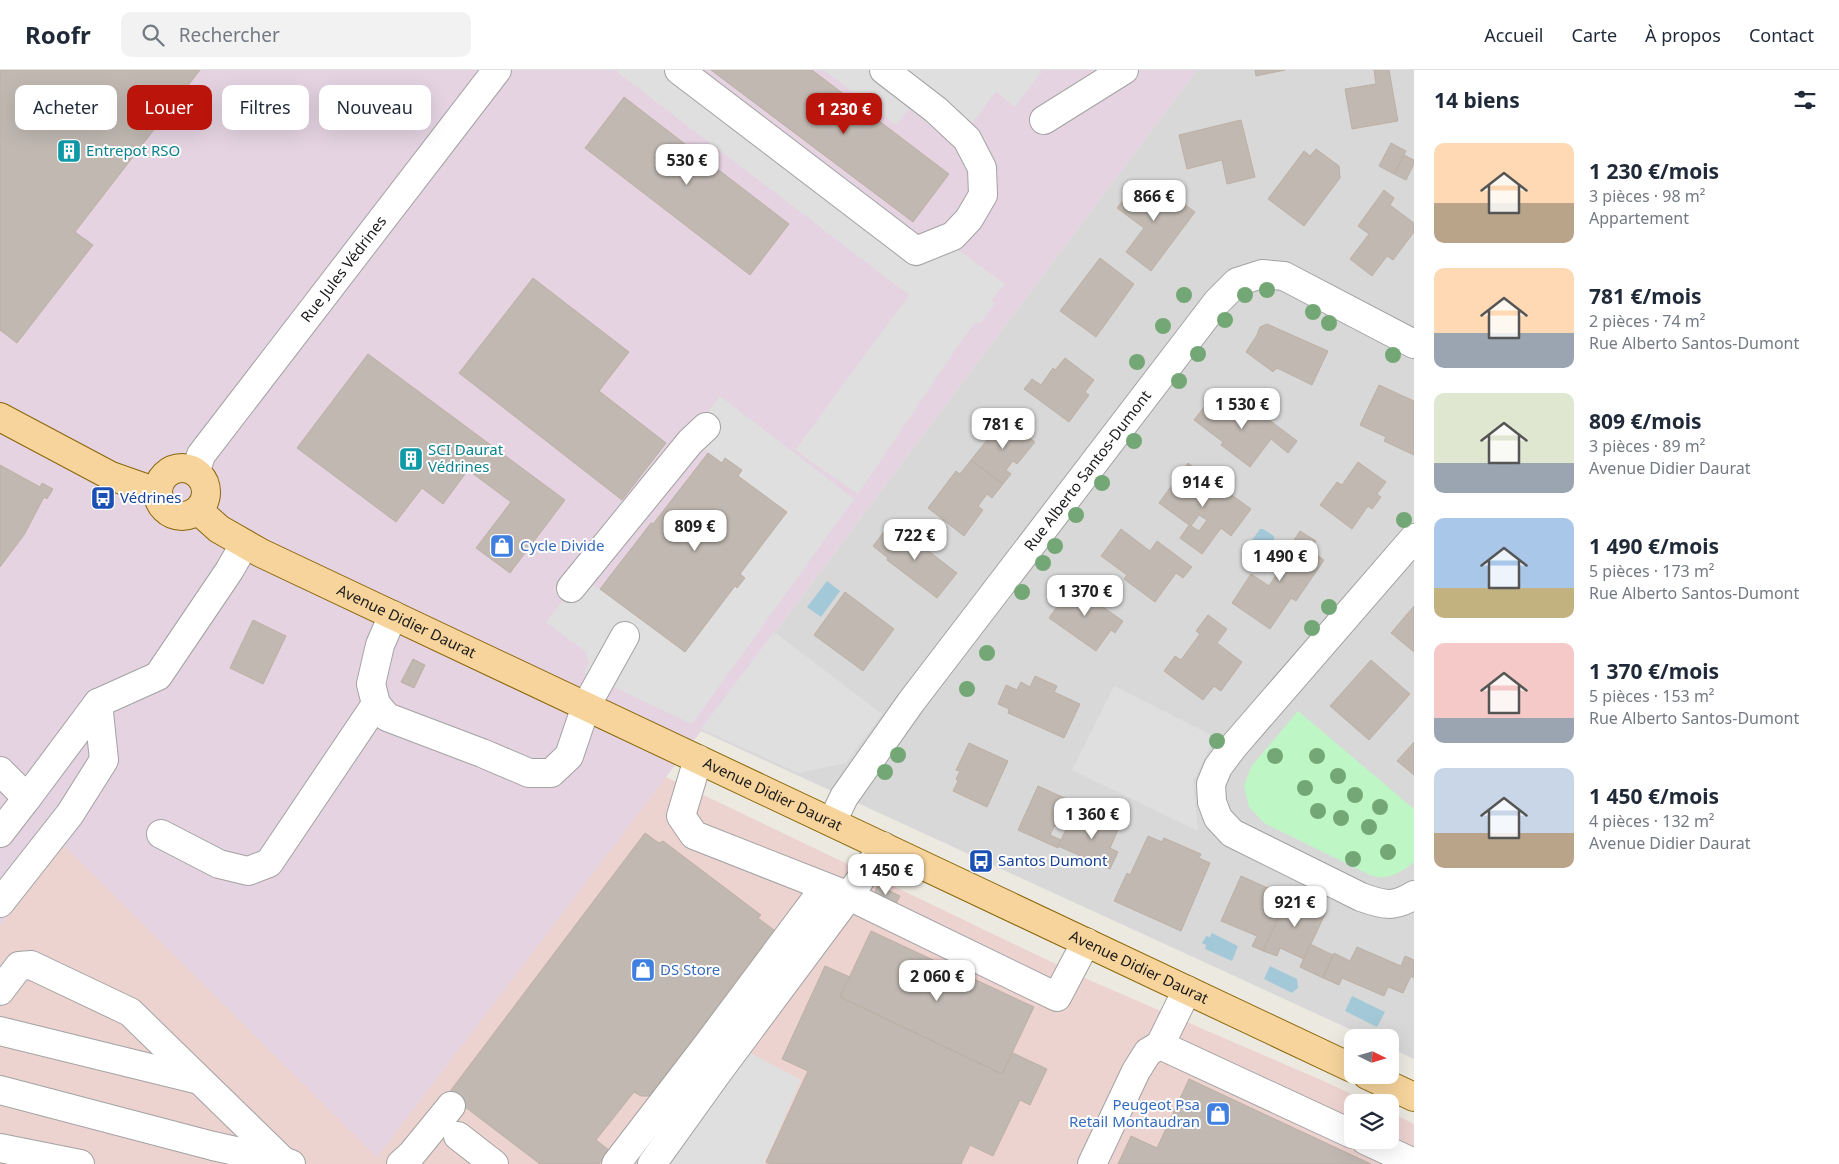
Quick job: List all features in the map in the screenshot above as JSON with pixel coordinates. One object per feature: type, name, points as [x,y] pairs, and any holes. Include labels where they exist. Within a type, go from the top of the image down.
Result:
[{"type":"main road","points":[[0,417],[111,476],[148,489],[158,490]]},
{"type":"main road","points":[[184,468],[196,471],[205,483],[207,498],[199,511],[188,516],[177,516],[166,511],[160,502],[158,490],[163,478],[172,470],[184,468]]},
{"type":"main road","name":"Avenue Didier Daurat","points":[[199,511],[219,529],[244,545],[1344,1064]]},
{"type":"main road","points":[[1386,1084],[1414,1097]]},
{"type":"street","name":"Rue Jules Védrines","points":[[196,471],[201,455],[497,70]]},
{"type":"street","points":[[679,70],[916,251],[953,236],[968,219],[983,195],[982,168],[967,139],[936,110],[884,70]]},
{"type":"street","points":[[1044,120],[1124,70]]},
{"type":"street","name":"Rue Alberto Santos-Dumont","points":[[832,822],[844,797],[911,702],[1217,302],[1237,282],[1262,274],[1284,276],[1414,344]]},
{"type":"street","points":[[571,588],[690,442],[706,427]]},
{"type":"street","points":[[1414,538],[1233,747],[1218,766],[1211,784],[1212,802],[1218,818],[1232,833],[1361,897],[1392,905],[1414,895]]},
{"type":"street","points":[[0,833],[98,703],[158,676],[229,571],[244,545]]},
{"type":"street","points":[[393,615],[380,646],[371,684],[376,704],[387,717],[529,773],[551,773],[569,756],[586,706],[625,636]]},
{"type":"street","points":[[0,903],[70,814],[104,760],[98,703]]},
{"type":"street","points":[[160,834],[219,864],[248,871],[269,863],[376,704]]},
{"type":"street","points":[[698,759],[681,816],[694,835],[837,891],[1057,997],[1086,942]]},
{"type":"street","points":[[0,771],[27,798]]},
{"type":"street","points":[[616,1164],[708,1044],[837,891],[883,846]]},
{"type":"street","points":[[652,1164],[718,1072],[837,891]]},
{"type":"street","points":[[0,991],[19,966],[31,965],[130,1012],[286,1163]]},
{"type":"street","points":[[1092,1164],[1136,1071],[1148,1052],[1160,1045],[1187,990]]},
{"type":"street","points":[[0,1031],[200,1080]]},
{"type":"street","points":[[1160,1045],[1344,1130]]},
{"type":"street","points":[[0,1090],[213,1146],[286,1163]]},
{"type":"street","points":[[401,1164],[411,1155],[451,1106]]},
{"type":"street","points":[[458,1136],[494,1164]]},
{"type":"street","points":[[0,1148],[80,1164]]},
{"type":"street","points":[[1384,1149],[1414,1163]]},
{"type":"shaded area","points":[[0,70],[1197,70],[701,731],[377,1157],[61,843],[0,926]]},
{"type":"shaded area","points":[[618,70],[690,70],[914,237],[954,247],[1005,284],[991,300],[995,303],[980,324],[976,322],[964,337],[858,494],[795,450],[909,295],[617,72]]},
{"type":"shaded area","points":[[824,70],[1040,70],[1042,72],[1014,107],[996,91],[972,124],[946,138],[909,109],[896,125]]},
{"type":"shaded area","points":[[1197,70],[1414,70],[1414,1059],[1399,1052],[1399,1029],[1350,1029],[701,731]]},
{"type":"shaded area","points":[[720,396],[854,499],[692,724],[584,673],[589,662],[585,651],[546,622],[579,579],[600,589],[685,652],[735,586],[738,587],[745,578],[740,574],[786,512],[738,476],[741,470],[725,458],[722,463],[689,437]]},
{"type":"shaded area","points":[[774,632],[882,714],[846,763],[798,773],[701,729]]},
{"type":"shaded area","points":[[1114,686],[1215,737],[1193,781],[1198,831],[1072,770]]},
{"type":"shaded area","points":[[666,777],[1089,980],[1352,1094],[1344,1094],[1344,1149],[1399,1149],[1399,1116],[1414,1124],[1414,1164],[0,1164],[0,926],[61,843],[377,1157]]},
{"type":"shaded area","points":[[726,1040],[801,1080],[764,1164],[632,1164]]},
{"type":"green space","points":[[1298,711],[1414,809],[1414,862],[1388,877],[1370,875],[1264,823],[1249,807],[1244,786],[1251,767]]},
{"type":"water","points":[[1260,529],[1274,536],[1274,540],[1262,556],[1265,559],[1262,563],[1253,565],[1242,558],[1242,554]]},
{"type":"water","points":[[827,581],[840,591],[821,617],[807,607]]},
{"type":"water","points":[[1212,933],[1238,946],[1232,961],[1205,949],[1206,945],[1202,943],[1206,936],[1210,937]]},
{"type":"water","points":[[1270,966],[1297,979],[1298,988],[1292,993],[1264,979]]},
{"type":"water","points":[[1352,996],[1385,1012],[1377,1027],[1345,1011]]},
{"type":"building","name":"Entrepot RSO","points":[[0,70],[200,70],[188,85],[127,85],[127,130],[154,130],[75,232],[93,245],[17,343],[0,330]]},
{"type":"building","points":[[711,70],[812,70],[949,174],[913,222]]},
{"type":"building","points":[[1255,70],[1285,70],[1256,76]]},
{"type":"building","points":[[1374,70],[1389,70],[1398,121],[1352,129],[1345,89],[1376,84]]},
{"type":"building","points":[[624,97],[789,224],[750,275],[585,148]]},
{"type":"building","points":[[1241,120],[1255,177],[1227,184],[1222,160],[1187,169],[1179,135]]},
{"type":"building","points":[[1391,143],[1406,151],[1394,174],[1379,166]]},
{"type":"building","points":[[1316,149],[1339,166],[1340,178],[1304,226],[1268,199],[1304,151],[1310,156]]},
{"type":"building","points":[[1404,155],[1414,160],[1406,180],[1394,174]]},
{"type":"building","points":[[1136,182],[1149,191],[1152,186],[1167,197],[1169,193],[1195,212],[1151,271],[1126,252],[1144,228],[1117,208]]},
{"type":"building","points":[[1384,190],[1394,198],[1390,205],[1414,223],[1414,232],[1393,260],[1387,256],[1372,276],[1350,259],[1369,234],[1358,226]]},
{"type":"building","points":[[1100,258],[1134,284],[1096,337],[1060,311]]},
{"type":"building","points":[[533,278],[629,352],[599,391],[666,443],[622,500],[459,373]]},
{"type":"building","points":[[1267,324],[1328,351],[1312,385],[1277,368],[1273,372],[1246,352],[1260,327]]},
{"type":"building","name":"SCI Daurat Védrines","points":[[368,354],[565,500],[510,573],[476,548],[511,502],[468,470],[443,504],[422,488],[396,522],[297,448]]},
{"type":"building","points":[[1065,358],[1094,380],[1085,392],[1089,395],[1069,422],[1024,389],[1032,379],[1041,385],[1053,368],[1055,370]]},
{"type":"building","points":[[1379,385],[1414,401],[1414,455],[1384,441],[1386,437],[1360,425]]},
{"type":"building","points":[[1215,393],[1244,415],[1251,406],[1297,441],[1288,453],[1271,439],[1250,467],[1221,445],[1223,442],[1194,420]]},
{"type":"building","points":[[1000,415],[1035,442],[1017,464],[1013,461],[1006,470],[1011,474],[1003,484],[971,460],[996,429],[992,426]]},
{"type":"building","points":[[708,453],[722,463],[725,458],[742,470],[738,476],[787,512],[740,574],[745,578],[737,588],[735,586],[685,652],[600,589]]},
{"type":"building","points":[[971,460],[1003,484],[992,498],[987,494],[978,506],[983,510],[964,536],[928,508],[956,471],[960,474]]},
{"type":"building","points":[[1358,462],[1386,482],[1377,494],[1381,497],[1372,509],[1368,506],[1352,529],[1320,505],[1337,482],[1342,485]]},
{"type":"building","points":[[1188,463],[1251,509],[1231,536],[1221,528],[1202,554],[1180,538],[1189,525],[1159,503]],"holes":[[[1199,515],[1207,520],[1199,531],[1191,526]]]},
{"type":"building","points":[[0,465],[40,487],[42,483],[53,489],[47,499],[44,497],[24,535],[0,567]]},
{"type":"building","points":[[890,524],[904,535],[905,533],[957,573],[937,598],[887,560],[888,558],[873,546]]},
{"type":"building","points":[[1121,529],[1150,551],[1157,541],[1192,567],[1183,578],[1176,573],[1155,602],[1124,579],[1127,575],[1101,556]]},
{"type":"building","points":[[1300,531],[1316,541],[1310,550],[1324,560],[1296,601],[1291,598],[1270,629],[1232,603],[1251,574],[1269,586],[1278,572],[1270,567],[1286,543],[1290,546]]},
{"type":"building","points":[[1073,584],[1084,592],[1086,589],[1105,603],[1103,607],[1123,621],[1115,633],[1111,630],[1096,651],[1049,618]]},
{"type":"building","points":[[845,592],[894,629],[863,671],[814,635]]},
{"type":"building","points":[[1414,606],[1414,652],[1391,633]]},
{"type":"building","points":[[1208,615],[1227,629],[1217,643],[1242,662],[1221,691],[1214,686],[1203,700],[1164,671],[1175,656],[1181,660],[1200,634],[1196,631]]},
{"type":"building","points":[[253,620],[286,636],[263,684],[230,668]]},
{"type":"building","points":[[413,659],[425,665],[414,688],[401,682]]},
{"type":"building","points":[[1371,660],[1410,694],[1369,740],[1330,706]]},
{"type":"building","points":[[1035,676],[1057,686],[1054,692],[1080,704],[1064,738],[1008,713],[1009,709],[998,704],[1006,685],[1017,690],[1021,682],[1030,687]]},
{"type":"building","points":[[1414,742],[1414,775],[1397,761]]},
{"type":"building","points":[[969,743],[1008,761],[987,807],[953,791],[960,771],[956,770]]},
{"type":"building","points":[[1038,786],[1078,804],[1066,830],[1055,825],[1050,835],[1061,840],[1058,848],[1018,830]]},
{"type":"building","points":[[1100,814],[1121,823],[1110,848],[1118,852],[1110,869],[1058,846],[1073,815],[1095,825]]},
{"type":"building","name":"DS Store","points":[[645,833],[659,843],[663,841],[761,915],[758,918],[774,930],[714,1010],[717,1012],[691,1049],[687,1047],[649,1096],[641,1096],[634,1092],[596,1140],[609,1150],[599,1164],[540,1164],[448,1094]]},
{"type":"building","points":[[1148,836],[1162,842],[1164,838],[1201,854],[1199,858],[1210,863],[1181,931],[1114,901],[1127,873],[1130,875]]},
{"type":"building","points":[[1241,876],[1288,897],[1263,951],[1252,946],[1257,936],[1221,921]]},
{"type":"building","points":[[878,885],[900,896],[896,904],[872,899]]},
{"type":"building","points":[[1289,895],[1326,912],[1304,959],[1280,948],[1277,956],[1263,951]]},
{"type":"building","points":[[871,931],[1034,1007],[1002,1074],[840,997]]},
{"type":"building","points":[[1310,944],[1333,955],[1323,978],[1300,967]]},
{"type":"building","points":[[1357,947],[1401,966],[1405,956],[1414,960],[1414,978],[1411,976],[1403,993],[1388,987],[1384,996],[1342,978],[1339,985],[1323,978],[1334,953],[1350,961]]},
{"type":"building","points":[[825,966],[850,977],[840,997],[1002,1074],[1013,1053],[1047,1069],[1030,1105],[1020,1100],[993,1156],[970,1145],[961,1164],[770,1164],[766,1162],[808,1071],[782,1059]]},
{"type":"building","name":"Peugeot Psa Retail Montaudran","points":[[1189,1079],[1371,1164],[1118,1164],[1131,1136],[1157,1148]]},
{"type":"place","name":"Entrepot RSO","points":[[69,151]]},
{"type":"place","name":"SCI Daurat Védrines","points":[[411,459]]},
{"type":"place","name":"Védrines","points":[[103,498]]},
{"type":"place","name":"Cycle Divide","points":[[502,546]]},
{"type":"place","name":"Santos Dumont","points":[[981,861]]},
{"type":"place","name":"DS Store","points":[[643,970]]},
{"type":"place","name":"Peugeot Psa Retail Montaudran","points":[[1218,1114]]}]
